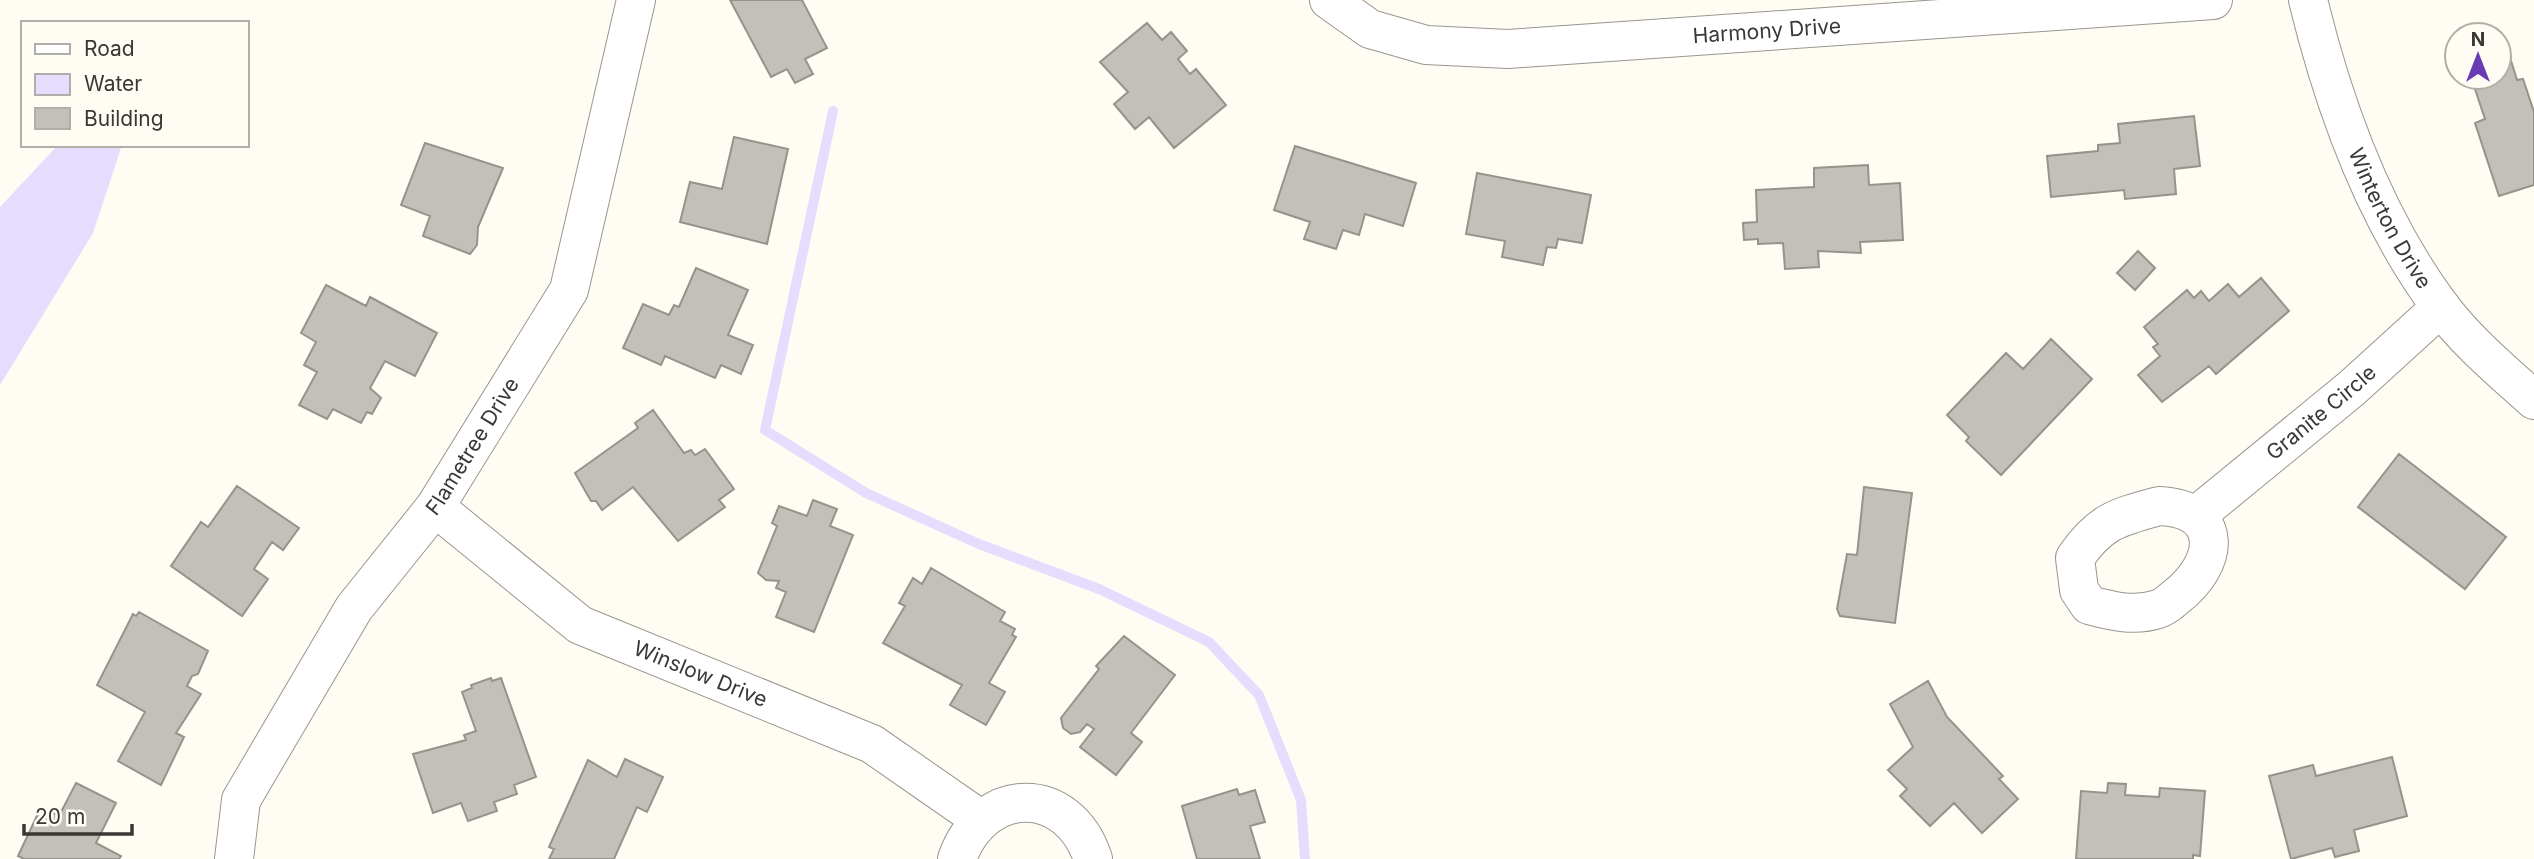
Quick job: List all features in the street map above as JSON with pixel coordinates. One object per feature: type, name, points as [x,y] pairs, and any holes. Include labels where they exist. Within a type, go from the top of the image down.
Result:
[{"type":"street","name":"Flametree Drive","points":[[234,859],[241,800],[354,608],[435,507],[569,290],[636,0]]},
{"type":"street","name":"Harmony Drive","points":[[1329,0],[1370,29],[1426,44],[1508,49],[2213,0]]},
{"type":"street","name":"Winterton Drive","points":[[2308,0],[2322,58],[2357,155],[2409,260],[2441,307],[2476,348],[2534,400]]},
{"type":"street","name":"Granite Circle","points":[[2197,515],[2352,388],[2441,307]]},
{"type":"street","name":"Winslow Drive","points":[[435,507],[580,625],[872,744],[980,819]]},
{"type":"street","points":[[957,859],[965,837],[980,819],[1001,806],[1025,802],[1048,806],[1069,818],[1085,836],[1093,859]]},
{"type":"water","points":[[56,147],[121,147],[93,233],[0,385],[0,207]]},
{"type":"building","points":[[730,0],[802,0],[827,48],[805,59],[813,74],[795,83],[787,69],[771,77]]},
{"type":"building","points":[[1147,23],[1162,40],[1171,32],[1187,51],[1178,59],[1190,74],[1196,69],[1226,105],[1174,148],[1149,117],[1135,129],[1114,104],[1128,92],[1100,62]]},
{"type":"building","points":[[2513,67],[2517,80],[2523,79],[2534,112],[2534,185],[2499,196],[2475,123],[2485,119],[2476,91],[2513,91]]},
{"type":"building","points":[[2194,116],[2200,166],[2174,169],[2176,194],[2125,199],[2124,190],[2051,197],[2047,156],[2098,151],[2098,145],[2120,143],[2118,124]]},
{"type":"building","points":[[734,137],[788,149],[767,244],[680,222],[690,182],[722,189]]},
{"type":"building","points":[[425,143],[503,168],[478,227],[477,245],[470,254],[423,236],[430,216],[401,205]]},
{"type":"building","points":[[1295,146],[1416,183],[1403,226],[1365,214],[1359,235],[1343,230],[1336,249],[1304,239],[1310,222],[1274,210]]},
{"type":"building","points":[[1868,165],[1869,185],[1900,183],[1903,240],[1860,242],[1861,253],[1818,251],[1819,267],[1785,269],[1783,243],[1758,244],[1758,239],[1744,240],[1743,223],[1757,222],[1756,190],[1814,187],[1814,168]]},
{"type":"building","points":[[1477,173],[1591,195],[1582,243],[1558,239],[1556,248],[1547,247],[1543,265],[1502,257],[1505,241],[1466,234]]},
{"type":"building","points":[[2138,251],[2155,268],[2135,290],[2117,273]]},
{"type":"building","points":[[696,268],[748,290],[728,335],[753,345],[741,374],[721,365],[715,378],[665,356],[661,365],[623,348],[643,304],[669,315],[674,305],[679,307]]},
{"type":"building","points":[[2261,278],[2289,311],[2216,374],[2209,366],[2162,402],[2138,375],[2160,356],[2153,347],[2158,344],[2144,327],[2187,290],[2194,298],[2201,291],[2209,301],[2228,284],[2239,297]]},
{"type":"building","points":[[326,285],[366,306],[370,297],[437,333],[415,376],[385,361],[370,388],[381,398],[372,414],[367,412],[361,423],[333,409],[327,419],[299,405],[317,372],[304,365],[316,342],[301,333]]},
{"type":"building","points":[[2051,339],[2092,379],[2001,475],[1966,441],[1969,437],[1947,415],[2006,353],[2023,369]]},
{"type":"building","points":[[653,410],[684,453],[691,450],[695,455],[705,449],[734,489],[719,500],[725,507],[678,541],[633,487],[602,510],[596,501],[591,501],[575,473],[638,428],[635,423]]},
{"type":"building","points":[[2399,454],[2506,537],[2465,589],[2358,507]]},
{"type":"building","points":[[237,486],[299,528],[283,550],[272,542],[254,569],[268,579],[242,616],[171,566],[201,522],[208,527]]},
{"type":"building","points":[[1864,487],[1912,493],[1895,623],[1840,616],[1837,609],[1847,554],[1857,555]]},
{"type":"building","points":[[813,500],[837,509],[830,526],[853,535],[814,632],[776,617],[786,592],[776,588],[779,581],[766,580],[758,573],[777,526],[772,523],[779,506],[807,516]]},
{"type":"building","points":[[931,568],[1005,612],[1000,621],[1015,629],[1012,635],[1016,637],[989,683],[1005,692],[986,725],[950,705],[962,685],[883,643],[905,606],[899,603],[913,578],[922,584]]},
{"type":"building","points":[[139,612],[208,651],[198,674],[192,676],[187,686],[201,694],[176,733],[184,737],[161,785],[118,761],[145,712],[97,685],[133,614],[136,616]]},
{"type":"building","points":[[1124,636],[1175,675],[1131,733],[1142,742],[1116,775],[1080,747],[1094,729],[1087,724],[1080,732],[1071,734],[1063,728],[1061,718],[1099,669],[1096,666]]},
{"type":"building","points":[[491,678],[492,681],[501,678],[536,777],[514,785],[517,794],[494,802],[497,811],[468,821],[461,803],[433,813],[413,754],[466,740],[464,735],[476,731],[462,692],[472,688],[471,685]]},
{"type":"building","points":[[1928,681],[1947,717],[2003,776],[1999,779],[2018,799],[1982,833],[1954,803],[1930,826],[1900,796],[1907,789],[1888,770],[1913,747],[1890,704]]},
{"type":"building","points":[[2392,757],[2407,816],[2354,830],[2359,851],[2335,857],[2332,848],[2291,859],[2269,776],[2313,765],[2316,776]]},
{"type":"building","points":[[625,759],[663,777],[647,812],[637,807],[614,859],[549,859],[554,849],[549,847],[588,760],[617,777]]},
{"type":"building","points":[[76,783],[116,803],[96,843],[121,856],[119,859],[24,859],[18,856],[41,807],[59,816]]},
{"type":"building","points":[[2108,783],[2126,784],[2125,795],[2159,797],[2160,788],[2205,791],[2200,856],[2193,855],[2193,859],[2076,859],[2081,791],[2107,793]]},
{"type":"building","points":[[1237,789],[1239,795],[1255,790],[1265,822],[1250,826],[1260,859],[1197,859],[1182,806]]},
{"type":"waterway","points":[[833,111],[765,430],[866,493],[979,544],[1099,589],[1209,642],[1259,695],[1301,800],[1305,859]]}]
